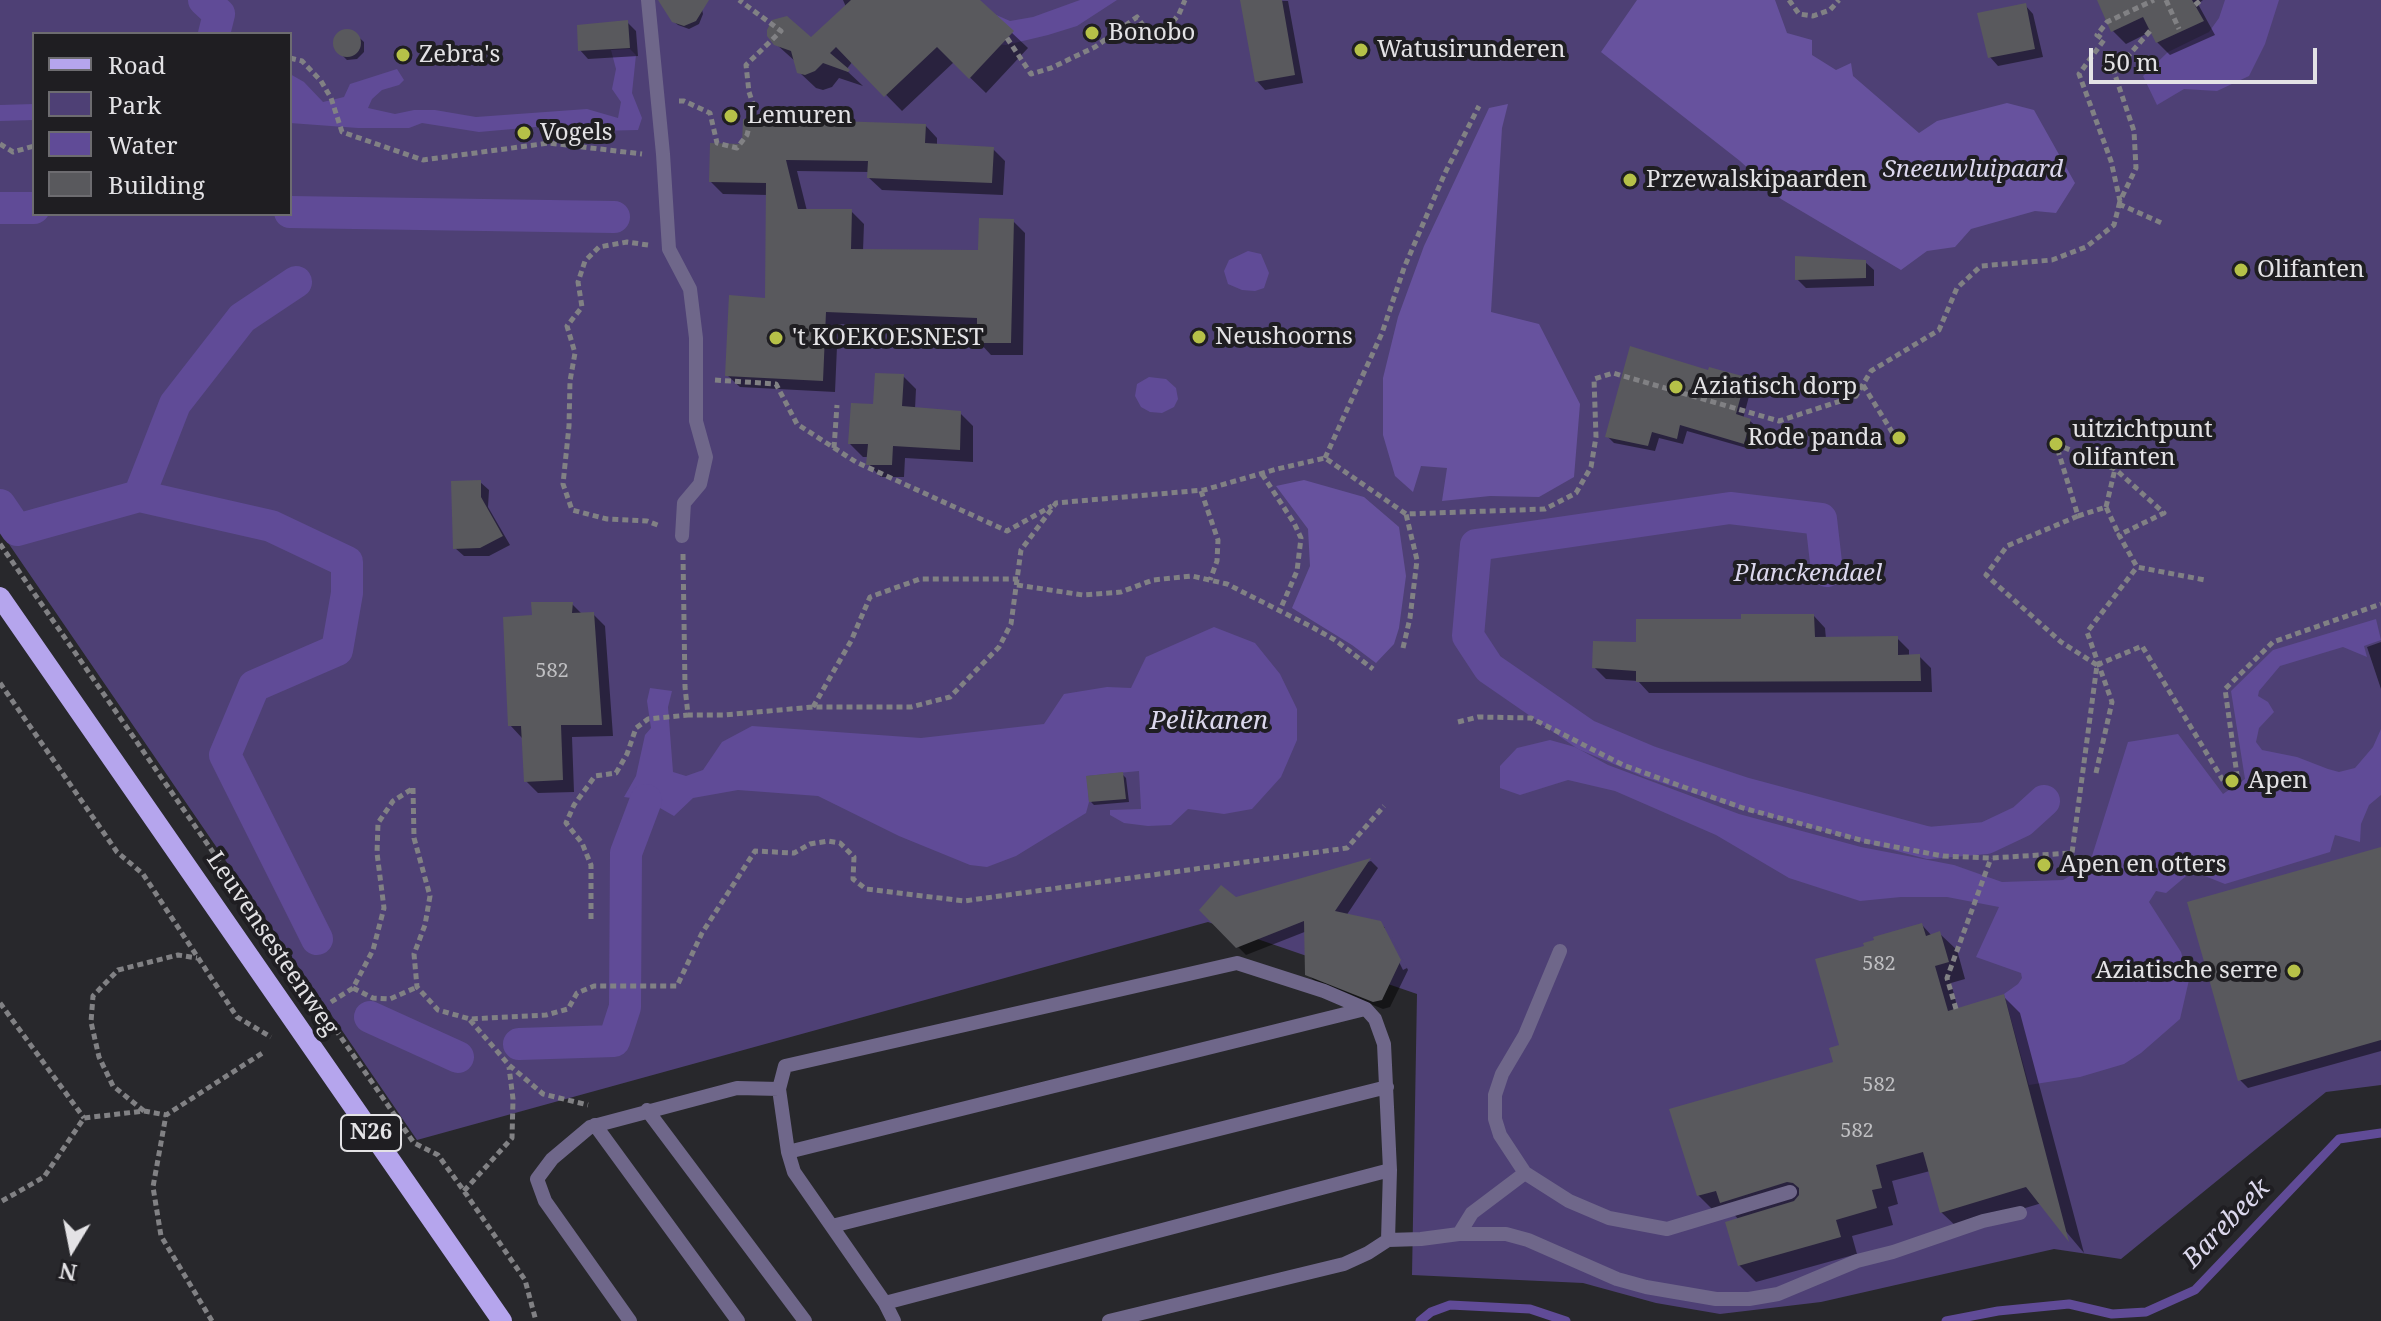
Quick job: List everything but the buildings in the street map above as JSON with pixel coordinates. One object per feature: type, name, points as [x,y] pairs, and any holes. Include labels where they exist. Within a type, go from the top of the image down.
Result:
[{"type":"main road","name":"Leuvensesteenweg","points":[[0,597],[502,1321]]},
{"type":"lane","points":[[648,0],[669,249],[690,289],[696,338],[696,421],[706,457],[700,484],[684,503],[682,536]]},
{"type":"lane","points":[[1560,951],[1525,1035],[1502,1074],[1495,1095],[1495,1119],[1500,1135],[1525,1173],[1569,1201],[1609,1218],[1667,1229],[1790,1192]]},
{"type":"lane","points":[[894,1321],[885,1303],[794,1172],[779,1089],[785,1066],[1237,963],[1324,991],[1366,1009],[1375,1019],[1384,1044],[1387,1087],[1390,1170],[1388,1240]]},
{"type":"lane","points":[[788,1152],[1366,1009]]},
{"type":"lane","points":[[832,1226],[1387,1087]]},
{"type":"lane","points":[[630,1321],[545,1201],[537,1179],[552,1159],[595,1125],[737,1088],[779,1089]]},
{"type":"lane","points":[[647,1110],[805,1321]]},
{"type":"lane","points":[[595,1125],[738,1321]]},
{"type":"lane","points":[[885,1303],[1390,1170]]},
{"type":"lane","points":[[1459,1234],[1472,1213],[1525,1173]]},
{"type":"lane","points":[[1109,1321],[1344,1264],[1388,1240],[1459,1234],[1506,1234],[1528,1240],[1617,1279],[1646,1287],[1716,1299],[1749,1299],[1778,1294],[1857,1261],[1983,1221],[2020,1213]]},
{"type":"path","points":[[658,102],[684,101],[710,113],[717,143],[737,148],[742,142],[747,135],[754,107],[746,65],[781,31],[739,0]]},
{"type":"path","points":[[1007,38],[1031,74],[1095,47],[1137,17],[1154,40],[1161,37],[1179,14],[1185,0]]},
{"type":"path","points":[[1789,0],[1799,14],[1813,16],[1830,10],[1839,0]]},
{"type":"path","points":[[2120,202],[2111,161],[2079,74],[2104,40],[2097,35],[2107,22],[2154,0]]},
{"type":"path","points":[[2166,0],[2179,29]]},
{"type":"path","points":[[2195,5],[2201,0]]},
{"type":"path","points":[[696,379],[776,384],[797,424],[856,462],[1007,531],[1056,503],[1201,491],[1325,458],[1406,514],[1545,509],[1576,493],[1591,467],[1596,437],[1594,379],[1613,373],[1779,421],[1856,396],[1871,371],[1939,330],[1957,288],[1981,266],[2052,260],[2086,247],[2114,225],[2120,202],[2136,168],[2134,131],[2114,72],[2150,31]]},
{"type":"path","points":[[292,58],[302,61],[321,81],[331,98],[342,132],[423,160],[549,143],[634,154],[663,154]]},
{"type":"path","points":[[1325,458],[1382,333],[1404,268],[1445,173],[1479,106]]},
{"type":"path","points":[[0,144],[13,152],[32,147]]},
{"type":"path","points":[[2120,202],[2164,224]]},
{"type":"path","points":[[669,249],[627,242],[599,247],[585,261],[578,282],[582,307],[567,326],[575,353],[570,381],[563,484],[572,510],[607,519],[647,521],[682,536],[688,715]]},
{"type":"path","points":[[1863,385],[1894,435]]},
{"type":"path","points":[[834,448],[837,405]]},
{"type":"path","points":[[2078,516],[2056,444],[2115,469],[2164,513],[2119,535]]},
{"type":"path","points":[[2115,469],[2106,507],[2137,567],[2205,580]]},
{"type":"path","points":[[1262,474],[1301,538],[1297,571],[1280,610]]},
{"type":"path","points":[[1201,491],[1218,540],[1217,561],[1210,580]]},
{"type":"path","points":[[591,919],[591,865],[582,843],[566,823],[574,805],[595,776],[616,773],[636,728],[648,719],[677,716],[813,707],[911,707],[950,697],[999,647],[1011,624],[1021,550],[1056,503]]},
{"type":"path","points":[[2097,665],[2061,642],[1986,575],[2007,546],[2106,507]]},
{"type":"path","points":[[1403,648],[1417,560],[1406,514]]},
{"type":"path","points":[[0,544],[414,1143],[438,1155],[464,1191],[525,1280],[536,1321]]},
{"type":"path","points":[[2096,773],[2112,702],[2087,632],[2137,567]]},
{"type":"path","points":[[813,707],[851,641],[870,597],[920,579],[1017,582],[1083,595],[1121,592],[1153,580],[1192,576],[1227,584],[1280,610],[1335,640],[1373,669]]},
{"type":"path","points":[[2097,665],[2142,646],[2224,782],[2237,775],[2225,689],[2273,642],[2381,604]]},
{"type":"path","points":[[1458,722],[1478,717],[1531,718],[1623,765],[1743,808],[1864,841],[1943,856],[1991,858],[2072,853],[2097,665]]},
{"type":"path","points":[[0,683],[117,852],[143,874],[237,1017],[269,1033],[278,1046]]},
{"type":"path","points":[[331,1002],[353,988],[373,950],[384,908],[377,853],[378,823],[393,801],[413,788],[414,838],[430,896],[425,925],[414,954],[417,987],[438,1010],[470,1019],[546,1015],[568,1009],[577,993],[594,986],[677,986],[702,933],[755,851],[794,853],[810,844],[840,843],[854,857],[853,879],[866,889],[964,901],[1347,848],[1384,806]]},
{"type":"path","points":[[1956,1009],[1947,978],[1991,858]]},
{"type":"path","points":[[144,1111],[113,1086],[99,1057],[91,1022],[93,996],[118,970],[178,955],[199,958]]},
{"type":"path","points":[[353,988],[373,998],[390,999],[417,987]]},
{"type":"path","points":[[0,1003],[84,1118]]},
{"type":"path","points":[[470,1019],[509,1065],[543,1094],[601,1109]]},
{"type":"path","points":[[2,1201],[44,1177],[84,1118],[144,1111],[166,1115],[264,1052]]},
{"type":"path","points":[[464,1191],[512,1138],[513,1099],[509,1065]]},
{"type":"path","points":[[166,1115],[153,1187],[161,1236],[212,1321]]},
{"type":"green space","name":"Planckendael","points":[[0,0],[2381,0],[2381,1085],[2326,1092],[2121,1259],[2054,1249],[1821,1302],[1720,1314],[1656,1303],[1583,1283],[1412,1275],[1417,994],[1208,922],[417,1140],[0,531]]},
{"type":"green space","name":"Sneeuwluipaard","points":[[1637,0],[1775,0],[1787,33],[1812,40],[1812,55],[1836,70],[1851,63],[1853,76],[1919,133],[1937,121],[2007,103],[2034,110],[2075,183],[2056,213],[2035,211],[1971,229],[1955,247],[1927,251],[1901,270],[1781,199],[1740,161],[1601,52]]},
{"type":"green space","points":[[1508,104],[1502,128],[1491,312],[1539,324],[1580,404],[1574,477],[1539,497],[1490,496],[1442,501],[1447,468],[1421,466],[1413,492],[1395,476],[1383,435],[1383,378],[1398,317],[1424,246],[1489,108]]},
{"type":"green space","points":[[1304,480],[1364,497],[1399,527],[1406,576],[1399,628],[1394,644],[1376,663],[1292,608],[1310,566],[1308,529],[1276,486]]},
{"type":"water","points":[[1080,0],[1117,0],[1077,26],[1048,35],[1006,45],[970,41],[994,14],[1010,21],[1033,17]]},
{"type":"water","points":[[2225,0],[2279,0],[2265,44],[2249,76],[2217,91],[2184,89],[2157,105],[2143,76],[2168,52],[2209,32],[2219,18]]},
{"type":"water","points":[[630,49],[636,55],[632,93],[642,118],[638,130],[595,131],[558,125],[479,132],[422,123],[409,128],[292,123],[292,75],[304,82],[323,102],[344,97],[350,84],[397,69],[404,80],[399,85],[382,90],[368,108],[395,114],[435,110],[476,117],[587,109],[618,118],[621,102],[612,89],[616,69],[611,50]]},
{"type":"water","points":[[32,104],[32,120],[0,121],[0,105]]},
{"type":"water","points":[[1248,251],[1261,254],[1269,273],[1264,288],[1255,291],[1228,284],[1224,271],[1229,260]]},
{"type":"water","points":[[1149,377],[1166,379],[1176,388],[1178,399],[1174,407],[1162,413],[1141,407],[1135,396],[1137,384]]},
{"type":"water","points":[[2376,619],[2381,640],[2364,646],[2367,657],[2343,647],[2280,666],[2258,696],[2268,702],[2274,712],[2259,728],[2256,742],[2262,750],[2297,757],[2339,772],[2355,768],[2373,747],[2381,729],[2381,795],[2369,805],[2361,824],[2360,842],[2335,835],[2330,852],[2225,884],[2192,871],[2166,893],[2156,891],[2149,902],[2181,952],[2189,980],[2180,1019],[2124,1064],[2080,1077],[2029,1085],[2004,994],[2018,984],[2021,973],[1976,957],[1999,907],[1947,897],[1860,901],[1789,878],[1716,835],[1615,791],[1568,780],[1520,795],[1500,788],[1500,766],[1517,748],[1550,740],[1575,747],[1608,765],[1739,814],[1861,847],[1954,865],[2002,882],[2063,880],[2082,869],[2092,856],[2128,742],[2178,734],[2223,794],[2245,779],[2231,691],[2273,650]]},
{"type":"water","name":"Pelikanen","points":[[1214,627],[1255,643],[1280,674],[1297,709],[1297,740],[1281,777],[1252,809],[1224,814],[1188,809],[1171,825],[1124,823],[1110,815],[1110,810],[1141,809],[1139,771],[1087,776],[1089,802],[1086,813],[1016,856],[987,867],[970,865],[899,836],[818,796],[738,790],[693,798],[674,816],[646,800],[624,797],[636,776],[645,735],[651,728],[647,701],[650,688],[672,691],[668,707],[673,772],[686,776],[703,770],[722,742],[752,726],[921,738],[1044,724],[1064,694],[1107,687],[1131,688],[1146,657]]},
{"type":"waterway","points":[[204,0],[219,14],[214,32]]},
{"type":"waterway","points":[[0,208],[32,208]]},
{"type":"waterway","points":[[292,212],[614,217]]},
{"type":"waterway","points":[[0,505],[17,530],[139,496],[175,404],[242,318],[296,282]]},
{"type":"waterway","points":[[139,496],[271,526],[347,562],[347,593],[337,650],[254,686],[225,755],[317,939]]},
{"type":"waterway","points":[[1827,571],[1821,519],[1730,508],[1476,545],[1468,636],[1489,668],[1586,735],[1650,762],[1743,793],[1929,843],[1986,838],[2022,821],[2044,801]]},
{"type":"waterway","points":[[519,1044],[614,1041],[625,1007],[626,853],[646,800]]},
{"type":"waterway","points":[[370,1017],[458,1057]]},
{"type":"waterway","name":"Barebeek","points":[[1946,1321],[1998,1311],[2069,1304],[2112,1314],[2146,1312],[2195,1290],[2339,1139],[2381,1133]]},
{"type":"waterway","name":"Barebeek","points":[[1420,1321],[1431,1312],[1450,1305],[1530,1309],[1566,1321]]},
{"type":"place","name":"Bonobo","points":[[1092,33]]},
{"type":"place","name":"Watusirunderen","points":[[1361,50]]},
{"type":"place","name":"Zebra's","points":[[403,55]]},
{"type":"place","name":"Lemuren","points":[[731,116]]},
{"type":"place","name":"Vogels","points":[[524,133]]},
{"type":"place","name":"Przewalskipaarden","points":[[1630,180]]},
{"type":"place","name":"Olifanten","points":[[2241,270]]},
{"type":"place","name":"Neushoorns","points":[[1199,337]]},
{"type":"place","name":"'t KOEKOESNEST","points":[[776,338]]},
{"type":"place","name":"Aziatisch dorp","points":[[1676,387]]},
{"type":"place","name":"Rode panda","points":[[1899,438]]},
{"type":"place","name":"uitzichtpunt olifanten","points":[[2056,444]]},
{"type":"place","name":"Apen","points":[[2232,781]]},
{"type":"place","name":"Apen en otters","points":[[2044,865]]},
{"type":"place","name":"Aziatische serre","points":[[2294,971]]}]
